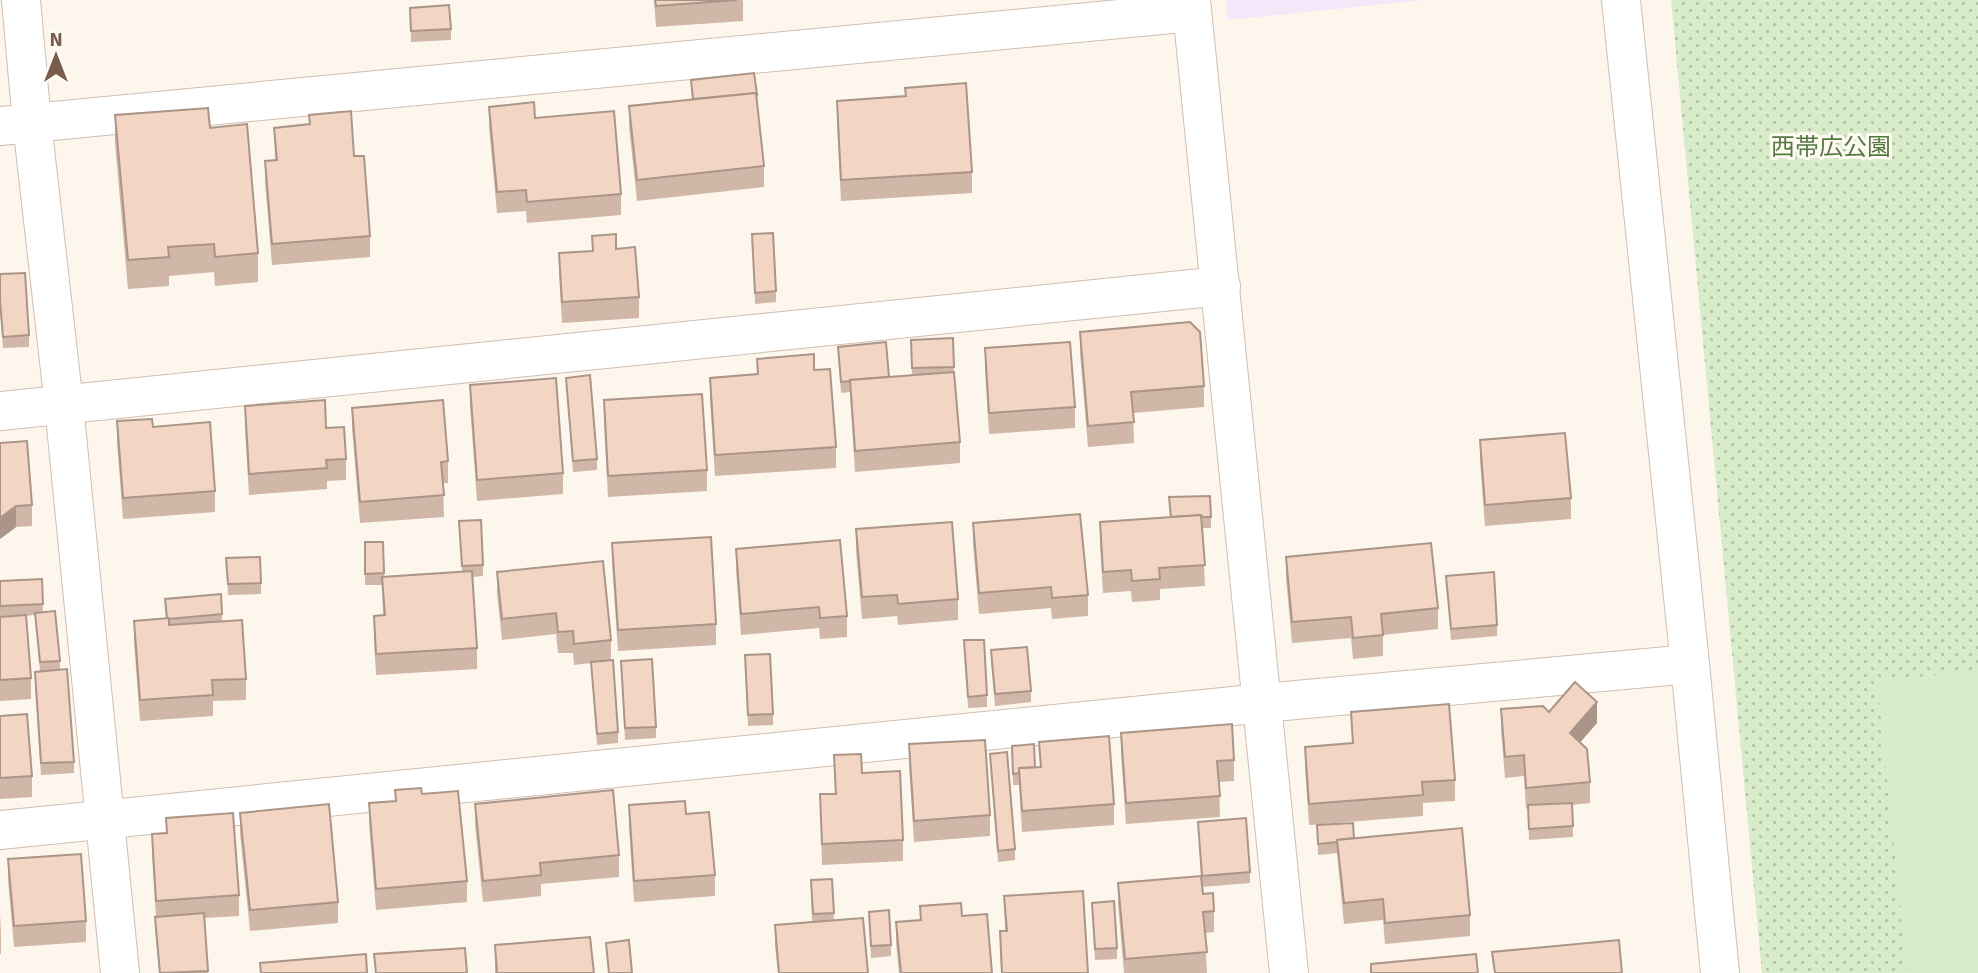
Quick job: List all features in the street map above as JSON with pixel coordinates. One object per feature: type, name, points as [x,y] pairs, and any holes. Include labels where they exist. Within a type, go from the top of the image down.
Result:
[{"type":"street","points":[[21,0],[16,125],[64,405],[120,973]]},
{"type":"street","points":[[1621,0],[1720,973]]},
{"type":"street","points":[[16,125],[1192,6],[1289,973]]},
{"type":"street","points":[[0,411],[1221,286]]},
{"type":"street","points":[[0,830],[1263,703],[1690,664]]},
{"type":"shaded area","points":[[1226,0],[1424,0],[1228,20]]},
{"type":"green space","name":"西帯広公園","points":[[1671,0],[1978,0],[1978,973],[1762,973]]},
{"type":"green space","points":[[1978,671],[1978,973],[1907,973],[1877,681]]},
{"type":"building","points":[[655,0],[737,0],[656,6]]},
{"type":"building","points":[[449,5],[451,29],[411,31],[410,8]]},
{"type":"building","points":[[754,73],[757,94],[693,99],[691,80]]},
{"type":"building","points":[[966,83],[972,172],[841,180],[837,101],[906,96],[905,88]]},
{"type":"building","points":[[756,93],[764,166],[637,180],[629,106]]},
{"type":"building","points":[[534,102],[535,118],[614,111],[621,194],[527,202],[526,190],[497,192],[489,107]]},
{"type":"building","points":[[208,108],[210,128],[247,124],[258,253],[215,257],[214,244],[168,247],[169,257],[128,260],[115,115]]},
{"type":"building","points":[[351,111],[354,156],[364,156],[370,236],[272,244],[265,161],[277,160],[274,128],[310,124],[309,115]]},
{"type":"building","points":[[773,233],[776,291],[755,293],[752,234]]},
{"type":"building","points":[[616,234],[616,249],[635,247],[639,297],[562,302],[559,253],[593,251],[592,236]]},
{"type":"building","points":[[25,273],[29,335],[3,337],[0,274]]},
{"type":"building","points":[[1190,322],[1200,332],[1204,386],[1131,392],[1134,422],[1088,426],[1080,332]]},
{"type":"building","points":[[953,338],[954,367],[912,368],[911,340]]},
{"type":"building","points":[[886,342],[889,377],[841,382],[838,347]]},
{"type":"building","points":[[1070,342],[1075,407],[989,413],[985,348]]},
{"type":"building","points":[[814,354],[814,370],[830,369],[836,447],[715,455],[710,378],[758,374],[757,359]]},
{"type":"building","points":[[954,372],[960,442],[855,451],[850,380]]},
{"type":"building","points":[[590,375],[597,459],[573,461],[566,378]]},
{"type":"building","points":[[556,378],[563,473],[477,480],[470,385]]},
{"type":"building","points":[[702,394],[707,470],[608,476],[604,400]]},
{"type":"building","points":[[325,400],[326,428],[344,427],[346,459],[326,460],[327,468],[249,474],[245,406]]},
{"type":"building","points":[[443,400],[448,461],[441,462],[444,495],[360,502],[352,408]]},
{"type":"building","points":[[152,419],[153,427],[210,422],[215,491],[123,498],[117,421]]},
{"type":"building","points":[[1565,433],[1571,498],[1485,505],[1480,440]]},
{"type":"building","points":[[27,441],[32,505],[16,506],[0,518],[0,443]]},
{"type":"building","points":[[1210,496],[1211,517],[1171,517],[1169,497]]},
{"type":"building","points":[[1080,514],[1088,595],[1052,598],[1051,587],[979,593],[973,523]]},
{"type":"building","points":[[1201,515],[1205,565],[1159,568],[1160,579],[1132,581],[1131,570],[1103,572],[1100,522]]},
{"type":"building","points":[[481,520],[483,565],[462,566],[459,521]]},
{"type":"building","points":[[952,522],[958,599],[898,604],[897,595],[862,597],[856,529]]},
{"type":"building","points":[[711,537],[716,624],[618,630],[612,543]]},
{"type":"building","points":[[840,540],[847,616],[820,618],[819,607],[741,614],[736,549]]},
{"type":"building","points":[[365,542],[383,542],[384,573],[365,574]]},
{"type":"building","points":[[1431,543],[1438,608],[1381,614],[1383,635],[1353,638],[1351,617],[1292,622],[1286,557]]},
{"type":"building","points":[[260,557],[261,583],[228,584],[226,558]]},
{"type":"building","points":[[603,561],[611,640],[574,644],[573,631],[558,632],[556,613],[502,619],[497,572]]},
{"type":"building","points":[[472,571],[477,648],[376,654],[374,616],[385,615],[382,577]]},
{"type":"building","points":[[1494,572],[1497,625],[1451,629],[1446,576]]},
{"type":"building","points":[[42,579],[43,604],[0,606],[0,581]]},
{"type":"building","points":[[221,594],[222,614],[167,618],[165,599]]},
{"type":"building","points":[[55,611],[60,661],[40,662],[35,613]]},
{"type":"building","points":[[26,615],[31,678],[0,680],[0,617]]},
{"type":"building","points":[[169,618],[169,625],[242,620],[246,679],[212,680],[213,695],[140,700],[134,621]]},
{"type":"building","points":[[964,640],[984,640],[987,695],[968,697]]},
{"type":"building","points":[[1027,647],[1031,691],[995,694],[991,650]]},
{"type":"building","points":[[770,654],[773,714],[748,715],[745,655]]},
{"type":"building","points":[[652,659],[656,727],[625,728],[621,661]]},
{"type":"building","points":[[613,660],[618,732],[597,734],[591,662]]},
{"type":"building","points":[[67,669],[74,762],[41,763],[35,672]]},
{"type":"building","points":[[1575,682],[1597,702],[1570,733],[1587,749],[1590,782],[1526,788],[1524,755],[1505,757],[1501,709],[1543,706],[1549,712]]},
{"type":"building","points":[[1449,704],[1455,780],[1422,782],[1423,795],[1309,804],[1305,747],[1353,743],[1351,712]]},
{"type":"building","points":[[27,714],[32,776],[0,778],[0,716]]},
{"type":"building","points":[[1232,724],[1234,760],[1217,761],[1220,796],[1126,803],[1121,733]]},
{"type":"building","points":[[1109,736],[1114,804],[1022,811],[1019,768],[1041,767],[1039,742]]},
{"type":"building","points":[[985,740],[990,815],[914,821],[909,744]]},
{"type":"building","points":[[1034,744],[1035,767],[1019,768],[1019,773],[1013,774],[1012,746]]},
{"type":"building","points":[[1007,752],[1015,849],[998,851],[990,754]]},
{"type":"building","points":[[861,754],[862,773],[900,771],[903,840],[822,844],[820,794],[836,794],[834,755]]},
{"type":"building","points":[[421,788],[422,794],[458,791],[467,881],[376,889],[369,803],[396,801],[395,790]]},
{"type":"building","points":[[613,790],[619,855],[540,863],[541,875],[483,881],[475,804]]},
{"type":"building","points":[[685,801],[686,814],[709,812],[715,875],[634,881],[629,805]]},
{"type":"building","points":[[1572,803],[1573,826],[1529,829],[1528,805]]},
{"type":"building","points":[[329,804],[338,902],[250,910],[240,813]]},
{"type":"building","points":[[233,813],[239,895],[156,901],[152,834],[167,833],[166,818]]},
{"type":"building","points":[[1246,818],[1250,872],[1202,876],[1198,822]]},
{"type":"building","points":[[1353,823],[1354,838],[1318,844],[1317,825]]},
{"type":"building","points":[[1462,828],[1470,915],[1385,923],[1383,899],[1344,903],[1337,840]]},
{"type":"building","points":[[81,854],[86,921],[14,926],[8,859]]},
{"type":"building","points":[[1201,876],[1203,894],[1213,893],[1214,911],[1203,912],[1207,952],[1125,959],[1118,883]]},
{"type":"building","points":[[832,879],[834,913],[813,914],[811,880]]},
{"type":"building","points":[[1083,891],[1088,973],[1002,973],[1000,931],[1007,931],[1004,896]]},
{"type":"building","points":[[1114,901],[1117,948],[1095,949],[1092,903]]},
{"type":"building","points":[[961,903],[962,916],[987,914],[992,973],[901,973],[896,922],[921,920],[920,906]]},
{"type":"building","points":[[889,910],[891,945],[871,946],[869,912]]},
{"type":"building","points":[[204,913],[208,971],[160,973],[155,917]]},
{"type":"building","points":[[863,918],[868,973],[779,973],[775,925]]},
{"type":"building","points":[[590,937],[594,973],[497,973],[495,945]]},
{"type":"building","points":[[629,940],[632,973],[609,973],[606,943]]},
{"type":"building","points":[[1619,940],[1622,973],[1495,973],[1492,952]]},
{"type":"building","points":[[465,948],[467,973],[376,973],[374,954]]},
{"type":"building","points":[[366,954],[367,973],[261,973],[260,963]]},
{"type":"building","points":[[1476,954],[1478,973],[1371,973],[1371,964]]}]
